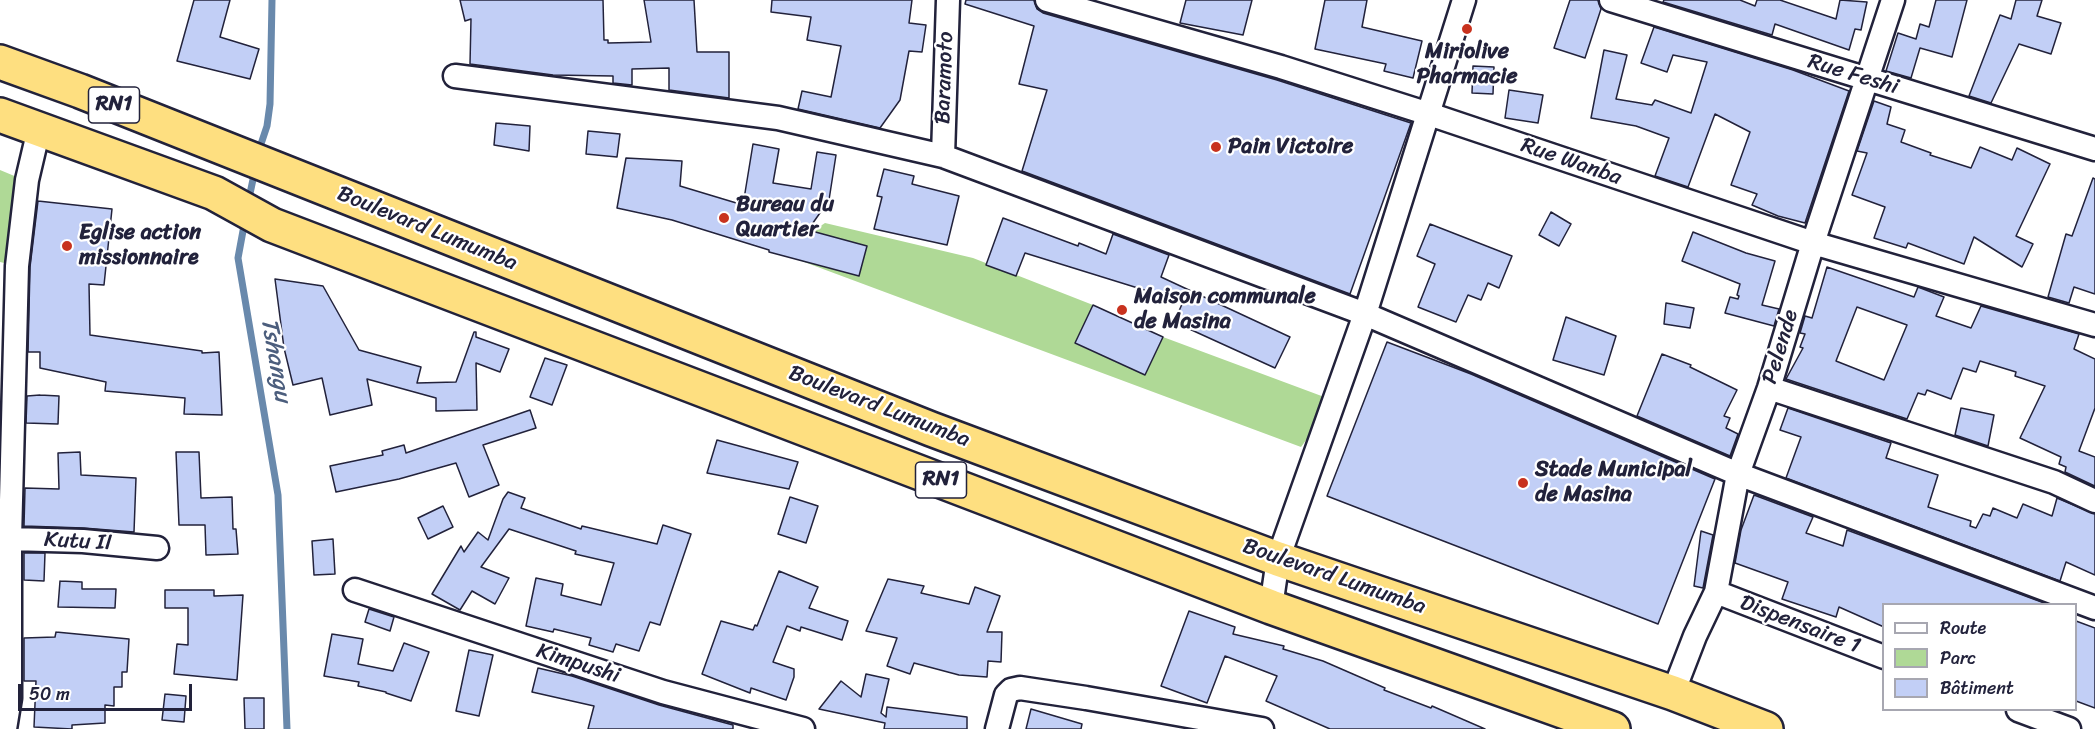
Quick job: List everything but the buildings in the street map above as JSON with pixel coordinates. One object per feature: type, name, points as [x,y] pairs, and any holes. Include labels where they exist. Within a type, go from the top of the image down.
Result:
[{"type":"highway","name":"Boulevard Lumumba","points":[[0,62],[80,91],[931,429],[1278,559],[1673,693],[1766,729]]},
{"type":"highway","name":"Boulevard Lumumba","points":[[0,115],[214,193],[272,225],[1271,607],[1595,726]]},
{"type":"street","name":"Baramoto","points":[[943,156],[948,0]]},
{"type":"street","name":"Rue Wanba","points":[[1047,0],[1281,67],[1429,114],[1813,243],[2095,325]]},
{"type":"street","points":[[1271,607],[1278,559],[1365,314],[1464,0]]},
{"type":"street","name":"Rue Feshi","points":[[1611,0],[2095,149]]},
{"type":"street","name":"Pelende","points":[[1673,693],[1695,636],[1716,592],[1738,474],[1769,388],[1813,243],[1893,0]]},
{"type":"street","points":[[0,49],[80,91]]},
{"type":"street","points":[[455,76],[778,118],[943,156],[1365,314],[1738,474],[2095,608]]},
{"type":"street","points":[[5,729],[5,538],[17,267],[27,180],[39,129]]},
{"type":"street","points":[[1769,388],[2054,482],[2095,501]]},
{"type":"street","name":"Kutu II","points":[[5,538],[83,541],[157,548]]},
{"type":"street","name":"Kimpushi","points":[[355,590],[663,692],[803,729]]},
{"type":"street","name":"Dispensaire 1","points":[[1716,592],[1882,656]]},
{"type":"street","points":[[997,729],[1004,701],[1011,690],[1020,688],[1262,729]]},
{"type":"street","points":[[2021,711],[2069,729]]},
{"type":"green space","points":[[0,170],[24,180],[13,265],[0,262]]},
{"type":"green space","points":[[825,223],[973,258],[1093,305],[1076,344],[1145,375],[1163,337],[1335,401],[1301,447],[780,253]]},
{"type":"waterway","name":"Tshangu","points":[[258,153],[267,126],[270,104],[272,0]]},
{"type":"waterway","name":"Tshangu","points":[[248,203],[255,170]]},
{"type":"waterway","name":"Tshangu","points":[[245,220],[238,258],[278,495],[287,729]]},
{"type":"place","name":"Miriolive Pharmacie","points":[[1467,29]]},
{"type":"place","name":"Pain Victoire","points":[[1216,147]]},
{"type":"place","name":"Bureau du Quartier","points":[[724,218]]},
{"type":"place","name":"Eglise action missionnaire","points":[[67,246]]},
{"type":"place","name":"Maison communale de Masina","points":[[1122,310]]},
{"type":"place","name":"Stade Municipal de Masina","points":[[1523,483]]}]
